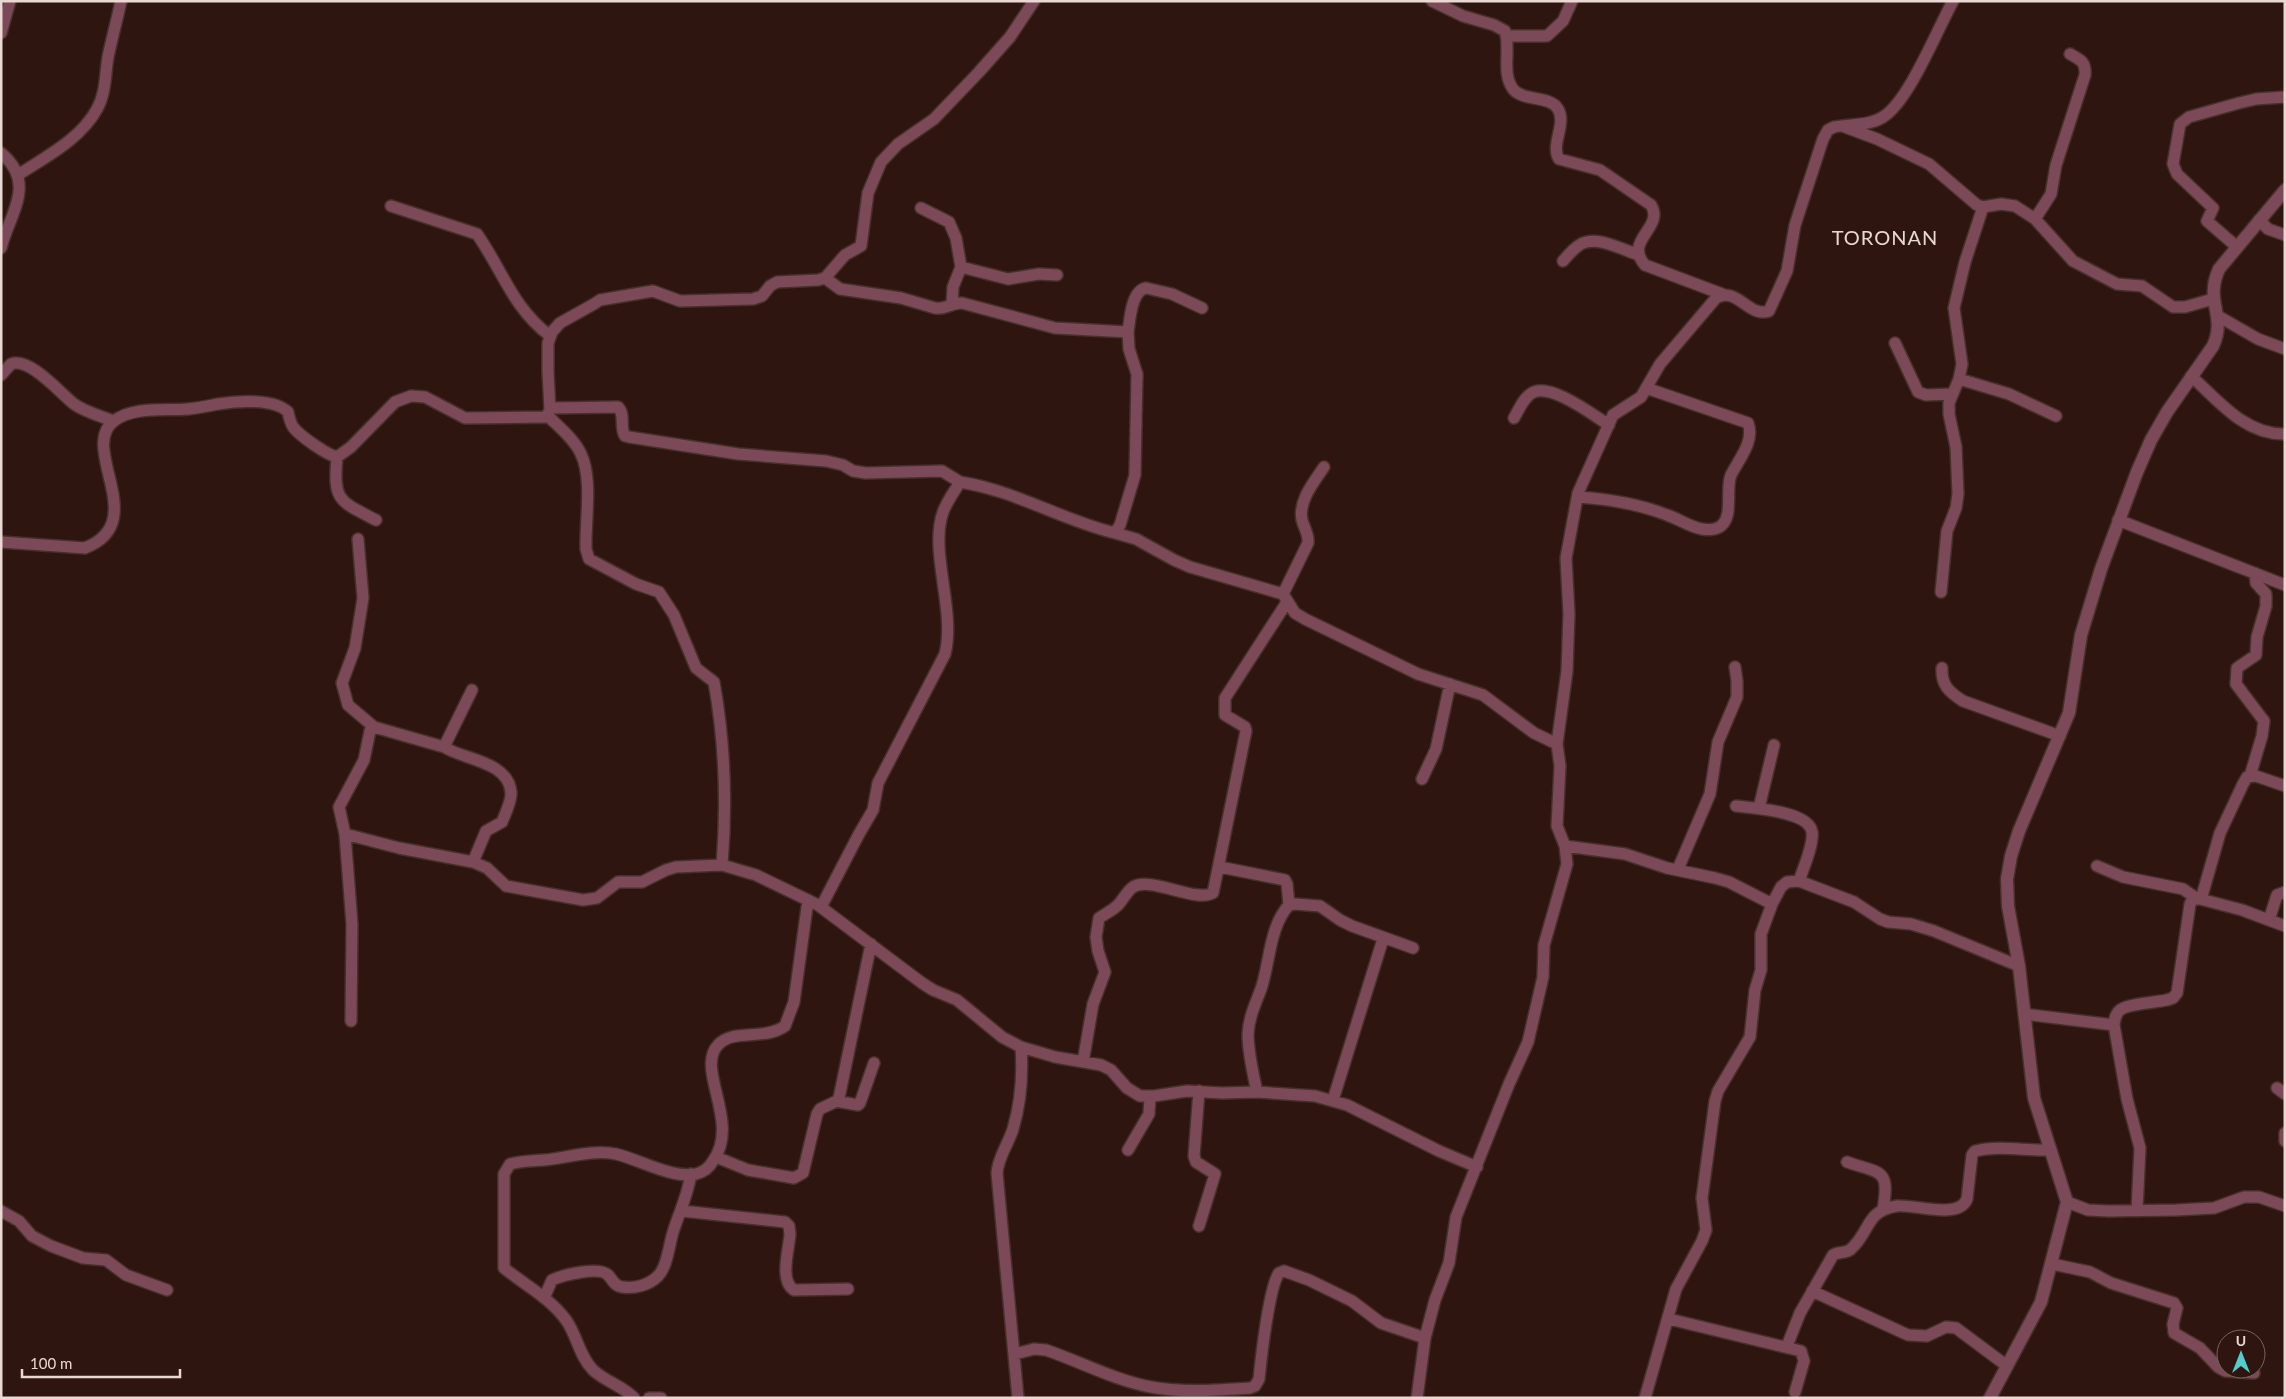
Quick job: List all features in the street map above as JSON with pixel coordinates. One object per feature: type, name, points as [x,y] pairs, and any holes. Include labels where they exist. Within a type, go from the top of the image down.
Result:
[{"type":"street","points":[[1,32],[10,1]]},
{"type":"street","points":[[18,175],[62,146],[88,122],[96,110],[103,93],[108,57],[121,1]]},
{"type":"street","points":[[722,865],[725,767],[714,682],[696,668],[674,615],[660,592],[636,584],[589,559],[586,550],[586,479],[583,460],[576,445],[549,412],[548,372],[550,336],[554,327],[600,300],[652,291],[680,301],[753,299],[762,296],[770,286],[777,282],[825,278],[845,255],[861,246],[868,193],[882,162],[889,152],[934,119],[992,59],[1034,1]]},
{"type":"street","points":[[1432,1],[1463,16],[1481,20],[1501,28],[1506,36],[1508,76],[1514,90],[1519,94],[1553,103],[1558,109],[1560,121],[1556,154],[1559,159],[1600,170],[1651,205],[1655,211],[1655,218],[1638,248],[1639,255],[1645,265],[1722,294],[1729,294],[1758,311],[1768,310],[1787,271],[1794,225],[1823,139],[1828,130],[1883,118],[1902,100],[1953,1]]},
{"type":"street","points":[[1506,36],[1547,36],[1563,21],[1572,1]]},
{"type":"street","points":[[2036,219],[2051,194],[2056,166],[2085,75],[2086,67],[2082,60],[2070,54]]},
{"type":"street","points":[[2237,247],[2208,221],[2213,208],[2176,174],[2173,164],[2180,124],[2188,117],[2239,103],[2256,99],[2285,97]]},
{"type":"street","points":[[1840,126],[1877,139],[1929,164],[1977,205],[1983,207],[2001,204],[2015,206],[2036,219],[2073,261],[2102,278],[2116,284],[2142,286],[2173,307],[2184,307],[2213,299]]},
{"type":"street","points":[[1,153],[11,161],[18,175],[20,198],[5,233],[1,248]]},
{"type":"street","points":[[1990,1398],[2041,1302],[2067,1202],[2034,1098],[2019,966],[2008,906],[2007,879],[2011,856],[2019,831],[2060,736],[2073,697],[2082,635],[2118,520],[2151,440],[2218,336],[2218,316],[2213,299],[2214,280],[2219,269],[2285,190]]},
{"type":"street","points":[[391,206],[476,234],[518,303],[534,324],[550,336]]},
{"type":"street","points":[[1941,592],[1945,544],[1958,494],[1956,447],[1949,414],[1952,394],[1959,379],[1962,364],[1954,308],[1965,262],[1983,207]]},
{"type":"street","points":[[921,208],[949,222],[960,250],[961,267],[953,287],[952,304]]},
{"type":"street","points":[[2259,220],[2268,229],[2285,236]]},
{"type":"street","points":[[1563,261],[1582,243],[1590,241],[1639,255]]},
{"type":"street","points":[[961,267],[1008,279],[1039,274],[1057,275]]},
{"type":"street","points":[[825,278],[840,289],[862,294],[901,298],[940,309],[952,304],[962,303],[1055,328],[1128,332]]},
{"type":"street","points":[[1115,534],[1120,525],[1135,476],[1137,374],[1129,349],[1128,332],[1136,295],[1142,288],[1146,288],[1172,294],[1202,308]]},
{"type":"street","points":[[1417,1398],[1425,1338],[1435,1300],[1449,1263],[1456,1216],[1528,1042],[1543,977],[1544,945],[1566,870],[1567,855],[1557,826],[1560,766],[1557,744],[1567,671],[1569,614],[1566,558],[1578,497],[1613,415],[1641,397],[1660,364],[1716,298],[1722,294]]},
{"type":"street","points":[[2218,316],[2258,339],[2285,349]]},
{"type":"street","points":[[1895,342],[1918,392],[1926,395],[1952,394]]},
{"type":"street","points":[[1,375],[10,364],[22,363],[80,407],[113,421]]},
{"type":"street","points":[[2191,376],[2246,425],[2261,431],[2283,434]]},
{"type":"street","points":[[1959,379],[2009,394],[2056,416]]},
{"type":"street","points":[[1578,497],[1609,500],[1667,514],[1700,529],[1715,529],[1724,522],[1727,514],[1730,478],[1750,435],[1748,423],[1646,388]]},
{"type":"street","points":[[1514,418],[1526,397],[1530,393],[1541,390],[1579,405],[1609,425]]},
{"type":"street","points":[[1,542],[85,548],[97,543],[105,536],[112,525],[114,498],[103,446],[104,436],[113,421],[123,416],[151,410],[198,408],[237,402],[278,405],[288,412],[290,421],[295,429],[330,456],[337,457],[351,447],[395,402],[411,396],[425,397],[465,418],[479,419],[618,407],[622,414],[622,431],[625,436],[629,437],[738,454],[826,460],[859,472],[942,471],[960,482],[1011,494],[1095,528],[1136,539],[1190,567],[1284,598],[1295,613],[1305,619],[1418,674],[1483,695],[1534,733],[1557,744]]},
{"type":"street","points":[[337,457],[335,484],[343,502],[376,520]]},
{"type":"street","points":[[1083,1062],[1093,1004],[1105,972],[1098,951],[1097,931],[1099,918],[1116,906],[1133,887],[1138,886],[1208,896],[1213,893],[1220,867],[1246,731],[1245,727],[1225,715],[1225,698],[1284,598],[1308,543],[1302,520],[1304,498],[1324,467]]},
{"type":"street","points":[[821,907],[858,834],[874,810],[878,783],[945,654],[948,642],[948,623],[940,532],[942,514],[948,500],[960,482]]},
{"type":"street","points":[[2118,520],[2285,585]]},
{"type":"street","points":[[358,539],[363,598],[355,648],[342,683],[348,705],[374,727],[444,746],[454,753],[493,766],[509,785],[511,794],[502,822],[486,831],[473,862]]},
{"type":"street","points":[[2137,1210],[2140,1148],[2127,1099],[2114,1025],[2115,1017],[2119,1010],[2167,1000],[2173,998],[2177,992],[2190,904],[2193,899],[2198,899],[2205,888],[2220,832],[2243,784],[2250,776],[2262,736],[2264,721],[2236,684],[2235,673],[2237,668],[2256,655],[2257,636],[2266,606],[2266,594],[2257,585],[2255,573]]},
{"type":"street","points":[[1678,869],[1710,794],[1718,742],[1737,697],[1737,681],[1734,667]]},
{"type":"street","points":[[1942,668],[1941,678],[1944,686],[1963,701],[2060,736]]},
{"type":"street","points":[[1422,779],[1436,749],[1450,684]]},
{"type":"street","points":[[444,746],[472,690]]},
{"type":"street","points":[[350,1021],[352,924],[345,834],[339,807],[364,760],[370,731],[374,727]]},
{"type":"street","points":[[1759,808],[1774,745]]},
{"type":"street","points":[[2250,776],[2285,786]]},
{"type":"street","points":[[1736,806],[1759,808],[1800,817],[1812,831],[1812,838],[1799,881]]},
{"type":"street","points":[[345,834],[399,848],[473,862],[487,868],[506,886],[590,900],[602,895],[618,882],[642,882],[661,872],[676,868],[722,865],[741,869],[821,907],[841,924],[922,983],[957,1000],[1002,1037],[1021,1048],[1055,1057],[1101,1065],[1111,1070],[1127,1088],[1140,1096],[1150,1097],[1178,1092],[1199,1091],[1222,1093],[1257,1092],[1315,1096],[1333,1100],[1363,1112],[1439,1151],[1477,1167]]},
{"type":"street","points":[[1565,846],[1625,854],[1667,868],[1729,882],[1772,904]]},
{"type":"street","points":[[2096,866],[2123,877],[2183,889],[2198,899],[2228,906],[2285,926]]},
{"type":"street","points":[[1220,867],[1285,880],[1287,884],[1289,905],[1269,950],[1261,989],[1250,1019],[1248,1035],[1250,1057],[1257,1092]]},
{"type":"street","points":[[1645,1398],[1681,1277],[1702,1241],[1706,1230],[1702,1198],[1715,1102],[1718,1091],[1750,1036],[1755,990],[1761,970],[1760,934],[1781,887],[1787,882],[1799,881],[1854,902],[1880,919],[1934,931],[2019,966]]},
{"type":"street","points":[[2269,920],[2277,894],[2285,892]]},
{"type":"street","points":[[634,1398],[628,1391],[604,1379],[592,1369],[584,1358],[567,1321],[544,1298],[504,1268],[504,1174],[510,1164],[589,1154],[615,1154],[655,1168],[691,1174],[704,1171],[716,1157],[723,1124],[711,1072],[714,1051],[723,1041],[735,1036],[770,1034],[786,1026],[794,1002],[808,900]]},
{"type":"street","points":[[1289,905],[1320,906],[1340,920],[1383,939],[1413,948]]},
{"type":"street","points":[[1333,1100],[1383,939]]},
{"type":"street","points":[[840,1100],[871,944]]},
{"type":"street","points":[[2024,1014],[2114,1025]]},
{"type":"street","points":[[1018,1398],[997,1173],[999,1160],[1013,1127],[1019,1102],[1022,1082],[1021,1048]]},
{"type":"street","points":[[716,1157],[748,1170],[794,1178],[799,1177],[803,1173],[816,1114],[820,1109],[840,1100],[858,1105],[874,1063]]},
{"type":"street","points":[[1199,1091],[1194,1156],[1196,1162],[1215,1174],[1199,1226]]},
{"type":"street","points":[[1128,1150],[1149,1114],[1150,1097]]},
{"type":"street","points":[[2285,1133],[2285,1141]]},
{"type":"street","points":[[1787,1346],[1800,1313],[1833,1255],[1851,1249],[1876,1213],[1883,1209],[1901,1206],[1942,1210],[1959,1208],[1965,1204],[1972,1155],[1975,1151],[2008,1148],[2026,1151],[2050,1150]]},
{"type":"street","points":[[1847,1162],[1881,1174],[1886,1180],[1887,1187],[1883,1209]]},
{"type":"street","points":[[544,1298],[552,1280],[588,1271],[603,1272],[617,1285],[622,1287],[635,1287],[649,1283],[659,1275],[674,1228],[682,1211],[691,1174]]},
{"type":"street","points":[[2067,1202],[2088,1210],[2108,1212],[2214,1208],[2244,1196],[2259,1196],[2285,1206]]},
{"type":"street","points":[[1,1210],[19,1221],[32,1236],[51,1246],[83,1258],[106,1260],[126,1275],[167,1290]]},
{"type":"street","points":[[682,1211],[785,1222],[789,1226],[790,1234],[786,1279],[790,1288],[794,1290],[848,1289]]},
{"type":"street","points":[[2052,1264],[2090,1272],[2111,1282],[2174,1303],[2177,1308],[2173,1324],[2174,1333],[2200,1348],[2216,1365]]},
{"type":"street","points":[[1015,1354],[1034,1349],[1046,1350],[1119,1378],[1151,1387],[1179,1389],[1250,1388],[1255,1386],[1259,1379],[1268,1316],[1277,1275],[1284,1271],[1309,1280],[1352,1301],[1381,1323],[1425,1338]]},
{"type":"street","points":[[1812,1291],[1908,1335],[1927,1336],[1946,1327],[1956,1328],[2007,1366]]},
{"type":"street","points":[[1668,1319],[1787,1346],[1801,1351],[1804,1356],[1795,1392]]},
{"type":"street","points":[[649,1398],[661,1398]]},
{"type":"district","name":"TORONAN","points":[[1885,237]]}]
